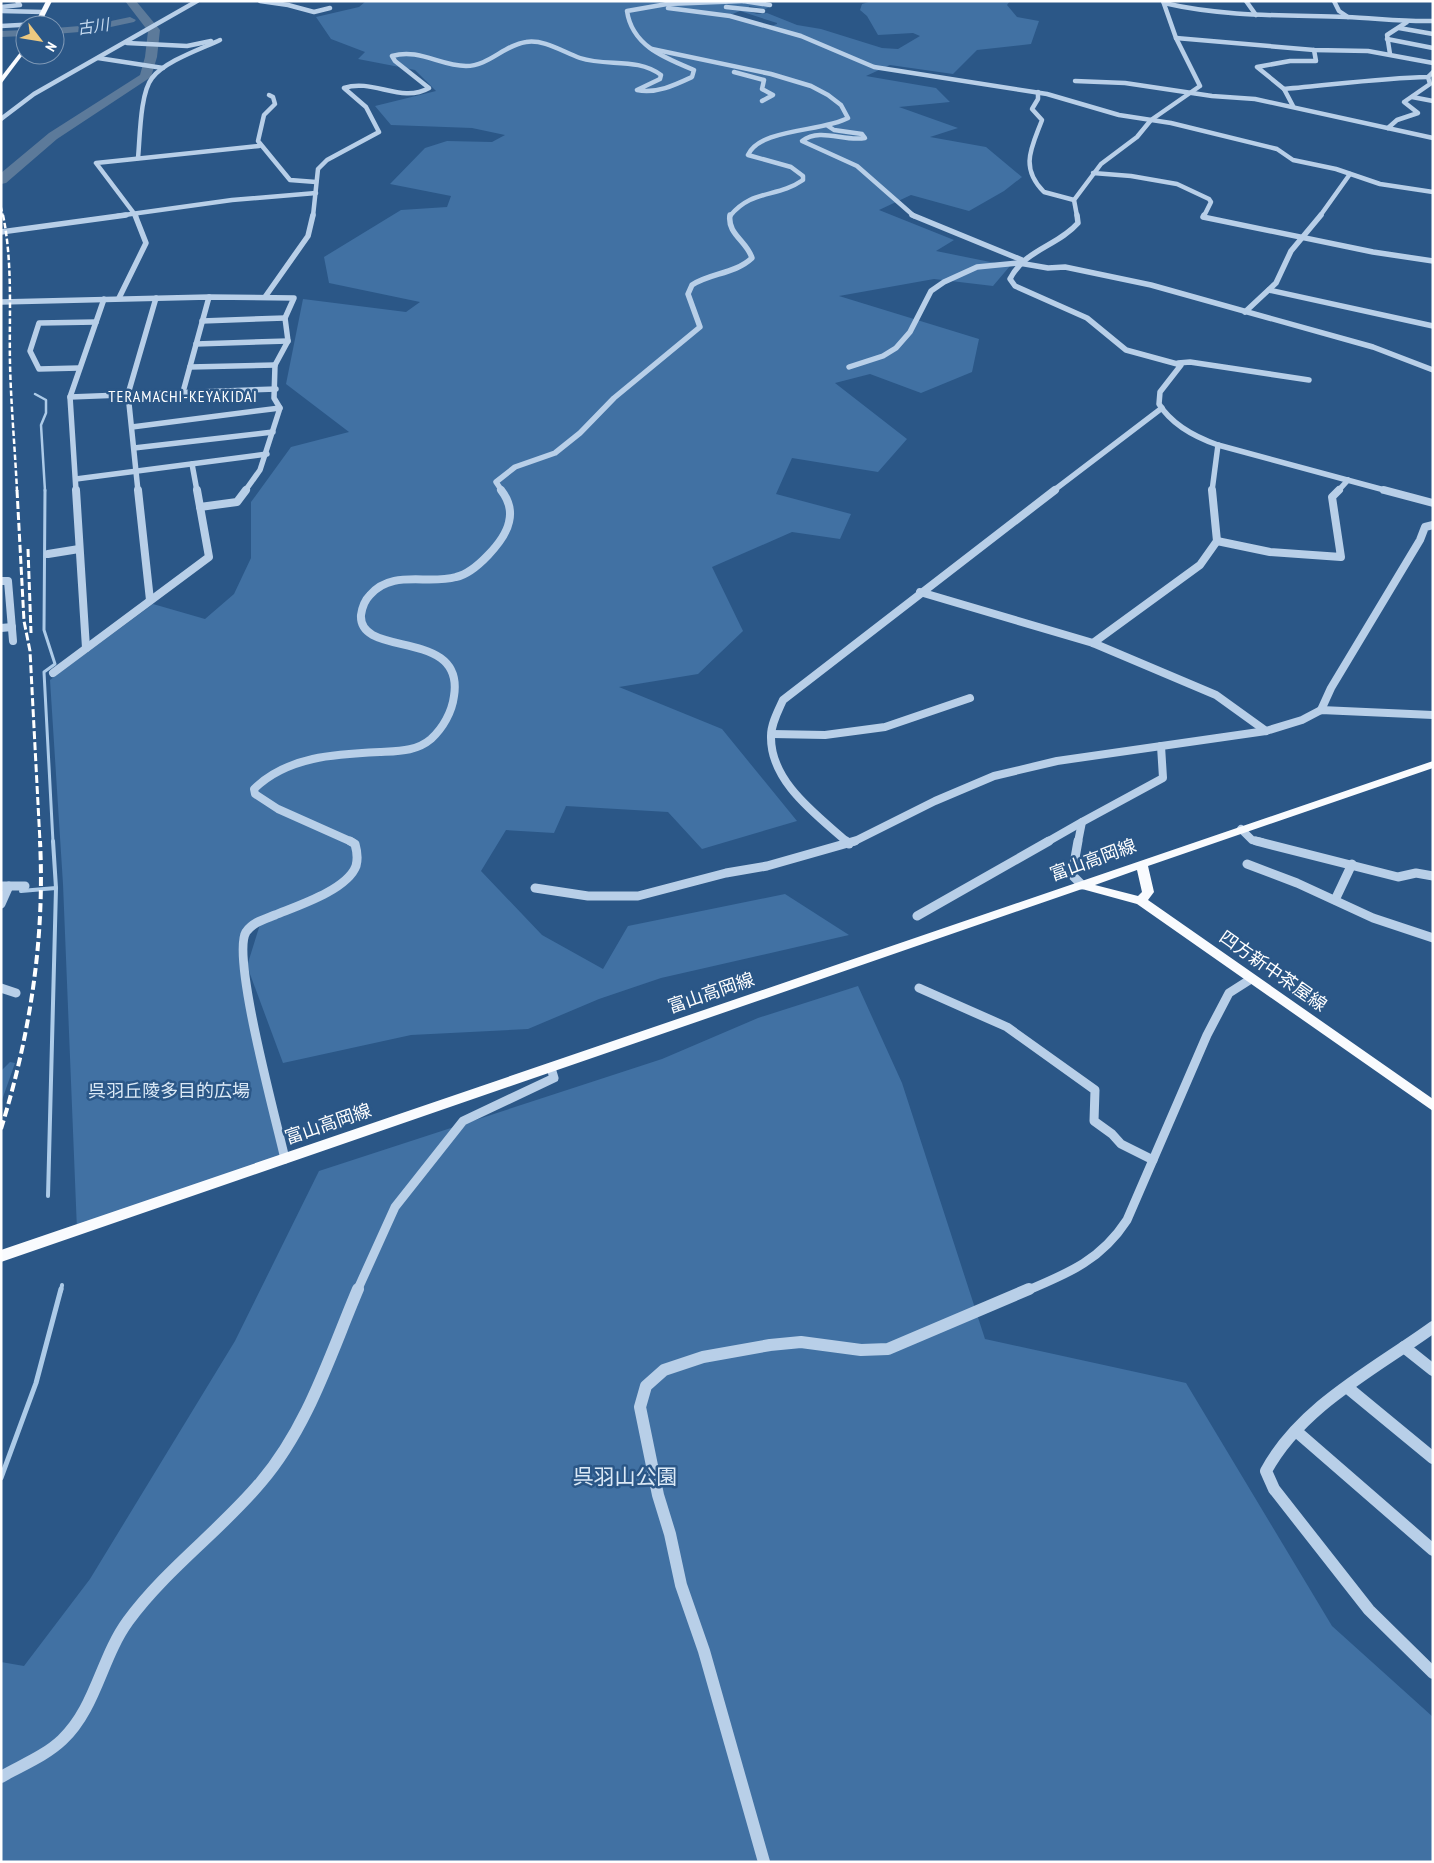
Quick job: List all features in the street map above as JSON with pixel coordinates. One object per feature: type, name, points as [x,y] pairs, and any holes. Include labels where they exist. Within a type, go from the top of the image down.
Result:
[{"type":"main road","points":[[43,15],[49,1]]},
{"type":"main road","points":[[1,82],[15,62]]},
{"type":"main road","name":"富山高岡線","points":[[1,1256],[1433,764]]},
{"type":"main road","points":[[1141,863],[1148,892],[1141,901]]},
{"type":"main road","name":"四方新中茶屋線","points":[[1082,885],[1141,901],[1433,1106]]},
{"type":"street","points":[[1,7],[20,5],[17,1]]},
{"type":"street","points":[[1,119],[34,94],[147,32],[197,1]]},
{"type":"street","points":[[260,1],[287,5],[310,12],[321,13],[330,8]]},
{"type":"street","points":[[265,297],[308,236],[316,193],[318,169],[321,165],[379,132],[366,107],[345,91],[344,88],[351,85],[360,85],[408,94],[421,93],[429,88],[429,86],[391,58],[394,55],[414,55],[460,65],[476,65],[523,43],[532,42],[578,58],[618,62],[656,70],[661,75],[660,79],[637,90],[646,92],[692,77],[694,70],[652,49],[639,38],[628,20],[627,11],[633,8],[693,2],[743,1],[770,5]]},
{"type":"street","points":[[1246,1],[1256,15]]},
{"type":"street","points":[[1334,1],[1338,11],[1348,17]]},
{"type":"street","points":[[1164,2],[1189,9],[1256,15],[1348,17],[1407,22],[1433,21]]},
{"type":"street","points":[[849,367],[883,356],[896,348],[910,332],[931,291],[944,282],[977,266],[1020,261],[1064,238],[1078,223],[1074,200],[1093,173],[1111,155],[1137,137],[1151,120],[1200,86],[1176,38],[1164,2]]},
{"type":"street","points":[[633,8],[708,6],[763,11]]},
{"type":"street","points":[[651,8],[725,14],[801,36],[860,62],[898,72],[937,75],[1038,92],[1078,101],[1120,114],[1171,123],[1277,150],[1293,160],[1350,174],[1380,184],[1433,192]]},
{"type":"street","points":[[1,11],[44,12]]},
{"type":"street","points":[[1390,54],[1387,35],[1407,22]]},
{"type":"street","points":[[1,26],[15,26]]},
{"type":"street","points":[[1399,28],[1433,34]]},
{"type":"street","points":[[1176,38],[1314,50],[1390,54],[1433,63]]},
{"type":"street","points":[[1388,39],[1433,48]]},
{"type":"street","points":[[127,43],[187,46],[220,40],[162,68],[150,80],[140,131],[138,158]]},
{"type":"street","points":[[285,1159],[245,981],[242,943],[246,932],[255,923],[333,890],[354,870],[358,855],[354,844],[343,836],[267,804],[255,794],[254,788],[266,778],[290,764],[332,757],[416,749],[430,740],[444,723],[454,703],[455,683],[448,663],[441,655],[372,637],[366,632],[361,620],[362,610],[368,596],[388,580],[453,577],[468,573],[482,560],[508,525],[510,505],[496,482],[515,467],[555,453],[580,433],[614,398],[695,333],[700,327],[699,318],[689,297],[688,291],[692,285],[705,278],[745,265],[752,258],[752,253],[732,231],[730,214],[750,198],[791,188],[803,180],[802,176],[791,167],[748,156],[752,146],[768,138],[827,126],[845,121],[848,118],[847,112],[821,91],[786,78],[652,49]]},
{"type":"street","points":[[1293,106],[1284,89],[1257,67],[1290,61],[1316,60],[1314,50]]},
{"type":"street","points":[[98,58],[153,65],[162,68]]},
{"type":"street","points":[[720,64],[720,67],[764,80],[762,89],[773,95],[771,98],[762,101]]},
{"type":"street","points":[[1284,89],[1366,82],[1380,78],[1428,77],[1433,72]]},
{"type":"street","points":[[1388,128],[1397,120],[1418,113],[1404,104],[1430,84],[1428,77]]},
{"type":"street","points":[[1075,81],[1125,83],[1191,94],[1255,99],[1433,138]]},
{"type":"street","points":[[1038,92],[1038,99],[1032,109],[1042,120],[1028,156],[1031,170],[1044,192],[1074,200]]},
{"type":"street","points":[[269,95],[273,97],[275,104],[264,115],[258,139],[259,146],[274,159],[290,180],[316,182]]},
{"type":"street","points":[[1412,96],[1433,101]]},
{"type":"street","points":[[827,126],[834,130],[862,134],[865,138],[856,140],[817,135],[802,142],[828,151],[857,166],[916,218],[1020,261],[1048,268],[1065,267],[1151,285],[1373,347],[1433,370]]},
{"type":"street","points":[[119,298],[146,243],[141,222],[106,180],[96,163],[259,146]]},
{"type":"street","points":[[1093,173],[1131,176],[1177,184],[1209,200],[1210,202],[1203,218],[1372,252],[1433,261]]},
{"type":"street","points":[[1245,312],[1269,290],[1283,272],[1284,263],[1290,253],[1333,202],[1350,174]]},
{"type":"street","points":[[1,232],[232,200],[316,193]]},
{"type":"street","points":[[1020,261],[1010,279],[1015,286],[1087,318],[1126,350],[1178,363],[1190,362],[1309,380]]},
{"type":"street","points":[[1269,290],[1433,326]]},
{"type":"street","points":[[183,392],[208,297]]},
{"type":"street","points":[[1,302],[119,298],[294,298],[285,318],[288,341],[275,364],[276,388],[274,398],[280,408],[267,454],[260,470],[238,502],[200,508]]},
{"type":"street","points":[[150,600],[128,394],[156,298]]},
{"type":"street","points":[[86,648],[70,397],[104,299]]},
{"type":"street","points":[[202,321],[285,318]]},
{"type":"street","points":[[79,368],[39,369],[30,351],[39,324],[96,322]]},
{"type":"street","points":[[196,344],[288,341]]},
{"type":"street","points":[[1178,363],[1181,365],[1160,390],[1158,399],[1162,408],[1189,434],[1218,445],[1433,503]]},
{"type":"street","points":[[190,367],[275,364]]},
{"type":"street","points":[[70,397],[276,388]]},
{"type":"street","points":[[132,427],[280,408]]},
{"type":"street","points":[[849,844],[802,799],[780,774],[772,734],[775,718],[783,700],[920,592],[1162,408]]},
{"type":"street","points":[[134,448],[273,432]]},
{"type":"street","points":[[1092,642],[1200,565],[1218,541],[1211,497],[1218,445]]},
{"type":"street","points":[[76,479],[267,454]]},
{"type":"street","points":[[53,673],[209,557],[192,464]]},
{"type":"street","points":[[1218,541],[1270,552],[1341,557],[1332,497],[1348,480]]},
{"type":"street","points":[[1321,710],[1331,688],[1420,540],[1425,527],[1433,525]]},
{"type":"street","points":[[48,554],[79,549]]},
{"type":"street","points":[[1,581],[8,581],[13,640]]},
{"type":"street","points":[[920,592],[1092,642],[1216,695],[1266,731]]},
{"type":"street","points":[[1,600],[10,599]]},
{"type":"street","points":[[1,628],[12,627]]},
{"type":"street","points":[[772,734],[825,735],[885,727],[970,698]]},
{"type":"street","points":[[536,888],[588,896],[638,896],[726,873],[767,866],[849,844],[935,801],[994,776],[1057,762],[1266,731],[1302,720],[1321,710],[1433,715]]},
{"type":"street","points":[[917,916],[1163,778],[1161,746]]},
{"type":"street","points":[[1082,822],[1072,875],[1082,885]]},
{"type":"street","points":[[1241,829],[1252,840],[1398,877],[1416,873],[1433,876]]},
{"type":"street","points":[[1247,864],[1335,900],[1373,918],[1433,938]]},
{"type":"street","points":[[1335,900],[1352,864]]},
{"type":"street","points":[[1,904],[6,888],[25,886]]},
{"type":"street","points":[[764,1862],[704,1651],[681,1585],[670,1534],[658,1494],[640,1407],[646,1386],[664,1370],[703,1357],[770,1345],[801,1342],[861,1350],[888,1349],[1068,1273],[1096,1258],[1114,1240],[1127,1220],[1207,1035],[1229,993],[1251,979]]},
{"type":"street","points":[[1,988],[16,993]]},
{"type":"street","points":[[919,988],[1007,1027],[1095,1090],[1096,1101],[1092,1109],[1094,1121],[1112,1134],[1121,1144],[1153,1160]]},
{"type":"street","points":[[1,1777],[68,1735],[81,1718],[109,1648],[128,1620],[173,1571],[244,1502],[285,1453],[298,1429],[382,1233],[395,1208],[424,1169],[463,1121],[554,1078],[551,1068]]},
{"type":"street","points":[[1433,1327],[1348,1388],[1296,1431],[1277,1451],[1266,1471],[1268,1480],[1369,1610],[1433,1673]]},
{"type":"street","points":[[1404,1347],[1433,1370]]},
{"type":"street","points":[[1348,1388],[1433,1458]]},
{"type":"street","points":[[1296,1431],[1433,1550]]},
{"type":"green space","name":"呉羽丘陵多目的広場","points":[[366,1],[753,1],[744,3],[772,6],[765,9],[749,6],[748,11],[757,14],[767,13],[797,25],[821,29],[882,48],[898,49],[920,36],[913,33],[878,35],[867,16],[860,10],[862,4],[872,1],[1010,1],[1007,5],[1017,17],[1039,21],[1031,44],[977,50],[953,74],[890,65],[866,76],[936,88],[950,102],[899,107],[958,128],[930,137],[986,147],[1022,177],[1004,191],[969,211],[911,195],[879,210],[954,240],[936,251],[1010,266],[993,286],[934,279],[839,296],[979,339],[972,372],[921,393],[870,374],[835,383],[907,439],[878,472],[792,458],[776,494],[851,514],[840,539],[792,532],[712,567],[743,631],[698,674],[619,687],[722,729],[797,821],[702,849],[668,812],[566,806],[554,833],[506,830],[481,871],[542,935],[603,969],[628,926],[785,894],[849,935],[661,978],[599,999],[528,1029],[411,1035],[283,1063],[247,966],[262,918],[246,932],[245,981],[285,1159],[77,1230],[63,884],[50,680],[153,604],[205,619],[234,594],[251,558],[251,502],[291,447],[349,432],[286,384],[303,299],[406,312],[420,302],[329,283],[324,257],[401,210],[447,207],[451,196],[390,184],[425,148],[447,141],[492,142],[505,135],[472,128],[391,125],[375,106],[436,91],[415,70],[358,59],[365,52],[331,39],[316,17],[359,7]],"holes":[[[740,11],[777,23],[768,27],[730,15]]]},
{"type":"green space","name":"呉羽山公園","points":[[858,986],[902,1083],[985,1339],[1186,1383],[1332,1626],[1433,1717],[1433,1862],[1,1862],[1,1662],[24,1666],[90,1579],[235,1341],[319,1171],[662,1059],[758,1018]]},
{"type":"green space","points":[[10,1062],[15,1063],[1,1103],[1,1071]]},
{"type":"waterway","points":[[1,180],[53,136],[145,77],[151,57],[154,30],[142,18],[130,1]]},
{"type":"waterway","name":"古川","points":[[65,30],[92,28],[130,20]]},
{"type":"waterway","name":"古川","points":[[1,34],[15,33]]},
{"type":"waterway","points":[[35,394],[46,400],[46,413],[41,425],[45,491]]},
{"type":"waterway","points":[[45,491],[44,630],[55,664],[44,672],[53,842]]},
{"type":"waterway","points":[[53,841],[56,888]]},
{"type":"waterway","points":[[21,891],[56,888]]},
{"type":"waterway","points":[[48,1196],[56,888]]},
{"type":"waterway","points":[[61,1291],[62,1285]]},
{"type":"waterway","points":[[1,1478],[36,1383],[61,1289]]},
{"type":"railway","points":[[1,207],[3,216]]},
{"type":"railway","points":[[3,215],[9,270],[11,380],[17,491]]},
{"type":"railway","points":[[17,490],[24,621],[30,651],[40,842]]},
{"type":"railway","points":[[28,549],[31,633]]},
{"type":"railway","points":[[1,1129],[20,1058],[38,950],[41,878],[40,841]]},
{"type":"district","name":"TERAMACHI-KEYAKIDAI","points":[[183,396]]}]
